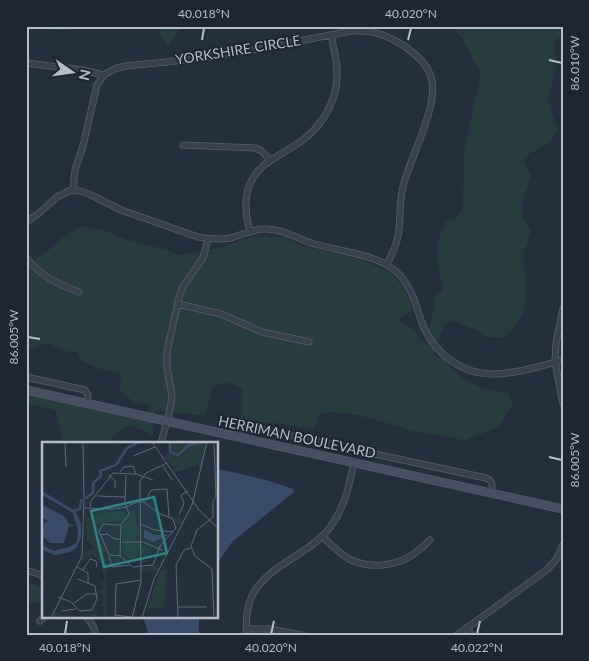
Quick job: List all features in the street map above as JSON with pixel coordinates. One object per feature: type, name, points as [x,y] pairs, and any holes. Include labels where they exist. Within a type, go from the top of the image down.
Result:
[{"type":"street","name":"YORKSHIRE CIRCLE","points":[[104,75],[117,68],[126,66],[238,53],[359,30],[374,31],[388,36],[416,56],[426,66],[432,80],[433,90],[422,135],[404,183],[398,239],[387,264]]},
{"type":"street","points":[[250,231],[245,205],[247,191],[253,178],[270,160],[303,140],[320,123],[328,111],[336,91],[338,77],[331,35]]},
{"type":"street","points":[[26,63],[82,70],[104,75],[97,85],[84,146],[75,170],[73,191]]},
{"type":"street","points":[[183,145],[255,148],[262,151],[270,160]]},
{"type":"street","points":[[26,222],[57,197],[69,191],[80,191],[121,210],[198,237],[208,239],[231,238],[261,229],[279,231],[387,264],[398,273],[408,286],[422,325],[433,344],[444,356],[462,368],[497,374],[563,360]]},
{"type":"street","points":[[162,442],[170,410],[172,391],[166,356],[181,290],[203,258],[208,239]]},
{"type":"street","points":[[26,256],[34,267],[46,277],[79,292]]},
{"type":"street","points":[[178,304],[221,314],[262,332],[309,342]]},
{"type":"street","points":[[563,309],[556,343],[555,362],[563,404]]},
{"type":"street","points":[[26,377],[85,390],[88,395],[87,404]]},
{"type":"street","name":"HERRIMAN BOULEVARD","points":[[26,390],[563,509]]},
{"type":"street","points":[[237,436],[240,428],[246,426],[447,470],[489,480],[492,483],[491,493]]},
{"type":"street","points":[[302,635],[269,629],[247,632],[248,606],[252,595],[259,585],[273,571],[310,547],[335,521],[344,504],[354,462]]},
{"type":"street","points":[[322,536],[348,558],[364,564],[378,566],[400,562],[416,553],[430,540]]},
{"type":"street","points":[[457,635],[548,569],[557,558],[563,545]]},
{"type":"street","points":[[557,558],[563,562]]},
{"type":"street","points":[[26,570],[42,575]]},
{"type":"street","points":[[88,618],[96,635]]},
{"type":"street","points":[[467,628],[472,635]]},
{"type":"green space","points":[[34,26],[82,26],[64,30],[52,30]]},
{"type":"green space","points":[[156,26],[198,26],[178,30],[168,47]]},
{"type":"green space","points":[[449,26],[563,26],[563,36],[554,41],[557,63],[548,99],[558,130],[549,143],[525,156],[524,162],[531,176],[522,203],[522,209],[526,223],[531,230],[523,255],[526,286],[522,317],[505,338],[488,337],[477,330],[452,320],[445,324],[433,355],[444,359],[456,374],[481,388],[508,393],[513,403],[499,426],[464,440],[417,432],[358,415],[331,412],[318,415],[314,430],[251,421],[240,419],[242,414],[242,388],[226,382],[213,386],[205,416],[155,410],[153,435],[130,425],[117,433],[108,442],[61,442],[60,427],[55,410],[26,405],[26,395],[141,419],[151,406],[133,402],[120,390],[121,374],[97,368],[81,361],[78,352],[63,351],[48,343],[26,351],[26,265],[50,249],[66,235],[82,226],[106,231],[130,241],[180,255],[220,248],[244,239],[286,237],[298,245],[357,258],[390,272],[405,289],[412,309],[398,321],[409,326],[425,344],[435,306],[434,296],[441,293],[443,286],[436,248],[441,231],[447,221],[456,218],[463,209],[464,151],[481,74],[462,37]]},
{"type":"green space","points":[[26,582],[42,588],[41,603],[26,603]]},
{"type":"water","points":[[219,469],[293,489],[294,492],[232,542],[219,561]]},
{"type":"water","points":[[143,618],[199,618],[199,635],[149,635]]}]
